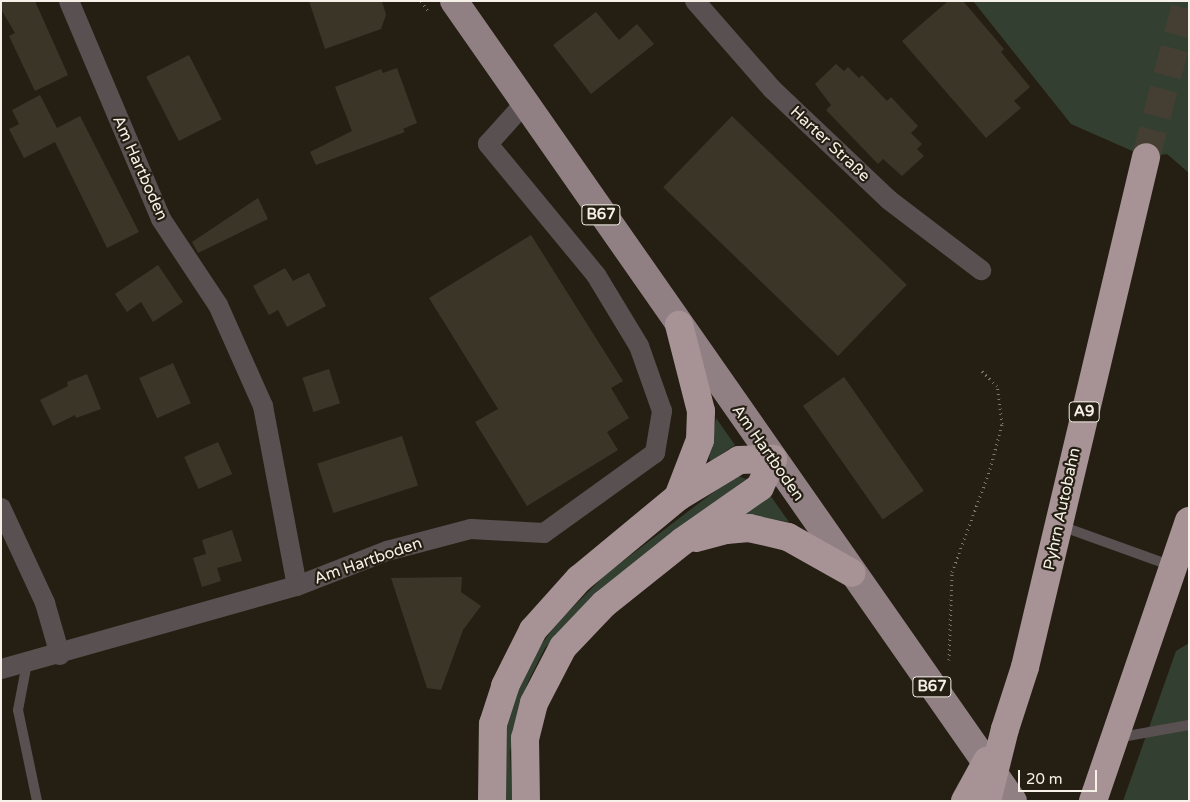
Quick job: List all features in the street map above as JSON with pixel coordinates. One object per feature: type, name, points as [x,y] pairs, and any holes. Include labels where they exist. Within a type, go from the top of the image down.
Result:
[{"type":"highway","name":"Pyhrn Autobahn","points":[[987,801],[1005,729],[1025,668],[1146,157]]},
{"type":"highway","points":[[678,325],[701,411],[700,440],[678,497]]},
{"type":"highway","points":[[492,801],[494,724],[505,686],[533,630],[579,579],[678,497],[739,460],[773,459],[760,487],[683,541],[604,604],[563,647],[534,703],[525,738],[526,801]]},
{"type":"highway","points":[[1098,789],[1189,520]]},
{"type":"highway","points":[[683,541],[726,530],[748,528],[788,537],[852,573]]},
{"type":"highway","points":[[965,801],[1005,729]]},
{"type":"main road","name":"Am Hartboden","points":[[454,1],[678,325],[1013,801]]},
{"type":"street","name":"Am Hartboden","points":[[69,1],[161,219],[218,305],[263,406],[297,586]]},
{"type":"street","name":"Harter Straße","points":[[695,1],[772,89],[889,200],[981,270]]},
{"type":"street","name":"Am Hartboden","points":[[1,669],[60,655],[297,586],[387,551],[471,529],[544,533],[654,453],[662,411],[639,346],[596,275],[488,144],[524,104]]},
{"type":"street","points":[[1,508],[44,603],[60,655]]},
{"type":"lane","points":[[1060,526],[1173,566]]},
{"type":"lane","points":[[27,663],[18,710],[36,801]]},
{"type":"lane","points":[[1116,739],[1189,725]]},
{"type":"path","points":[[949,669],[952,572],[990,469],[1002,424],[997,386],[980,368]]},
{"type":"green space","points":[[973,1],[1189,1],[1189,173],[1167,154],[1146,157],[1071,124]]},
{"type":"green space","points":[[716,418],[735,445],[711,461],[709,459]]},
{"type":"green space","points":[[736,475],[746,479],[591,598],[545,648],[528,682],[518,714],[510,752],[512,801],[502,801],[501,743],[518,686],[536,652],[556,624],[606,574]]},
{"type":"green space","points":[[770,495],[789,522],[744,514]]},
{"type":"green space","points":[[1189,643],[1189,801],[1123,801],[1176,651]]},
{"type":"building","points":[[1,1],[35,1],[68,75],[35,91],[9,36],[15,33],[1,9]]},
{"type":"building","points":[[309,1],[382,1],[386,15],[381,29],[325,49]]},
{"type":"building","points":[[948,1],[963,1],[1004,49],[1001,52],[1030,87],[1014,101],[1021,108],[986,138],[902,41]]},
{"type":"building","points":[[596,12],[619,40],[637,24],[654,44],[591,94],[553,45]]},
{"type":"building","points":[[189,55],[222,119],[179,141],[146,77]]},
{"type":"building","points":[[836,64],[844,71],[848,67],[859,78],[862,75],[887,101],[891,97],[918,126],[911,133],[922,144],[917,149],[924,156],[902,176],[883,159],[878,164],[826,110],[831,105],[815,84]]},
{"type":"building","points":[[397,68],[417,123],[403,129],[405,132],[316,165],[310,152],[352,131],[335,87],[381,69],[383,73]]},
{"type":"building","points":[[40,95],[57,128],[80,116],[139,232],[107,248],[55,142],[24,158],[9,129],[19,124],[12,110]]},
{"type":"building","points":[[732,116],[907,285],[838,356],[663,187]]},
{"type":"building","points":[[258,198],[268,219],[198,253],[192,242]]},
{"type":"building","points":[[531,235],[623,381],[611,388],[629,418],[607,432],[618,450],[527,506],[475,422],[498,409],[429,298]]},
{"type":"building","points":[[158,265],[183,302],[153,322],[141,302],[127,312],[115,294]]},
{"type":"building","points":[[285,268],[293,281],[309,273],[326,306],[287,327],[278,310],[269,315],[253,286]]},
{"type":"building","points":[[173,363],[191,403],[157,418],[139,378]]},
{"type":"building","points":[[329,369],[340,403],[313,412],[302,378]]},
{"type":"building","points":[[87,374],[101,409],[76,418],[75,415],[53,426],[40,400],[68,386],[67,382]]},
{"type":"building","points":[[844,377],[924,491],[883,520],[803,406]]},
{"type":"building","points":[[402,436],[418,485],[333,513],[317,464]]},
{"type":"building","points":[[218,442],[232,474],[198,489],[184,457]]},
{"type":"building","points":[[232,530],[242,561],[217,568],[221,581],[202,587],[193,558],[206,554],[202,540]]},
{"type":"building","points":[[462,577],[461,592],[481,606],[463,630],[441,690],[427,688],[391,578]]},
{"type":"tunnel","points":[[1146,157],[1187,1]]}]
